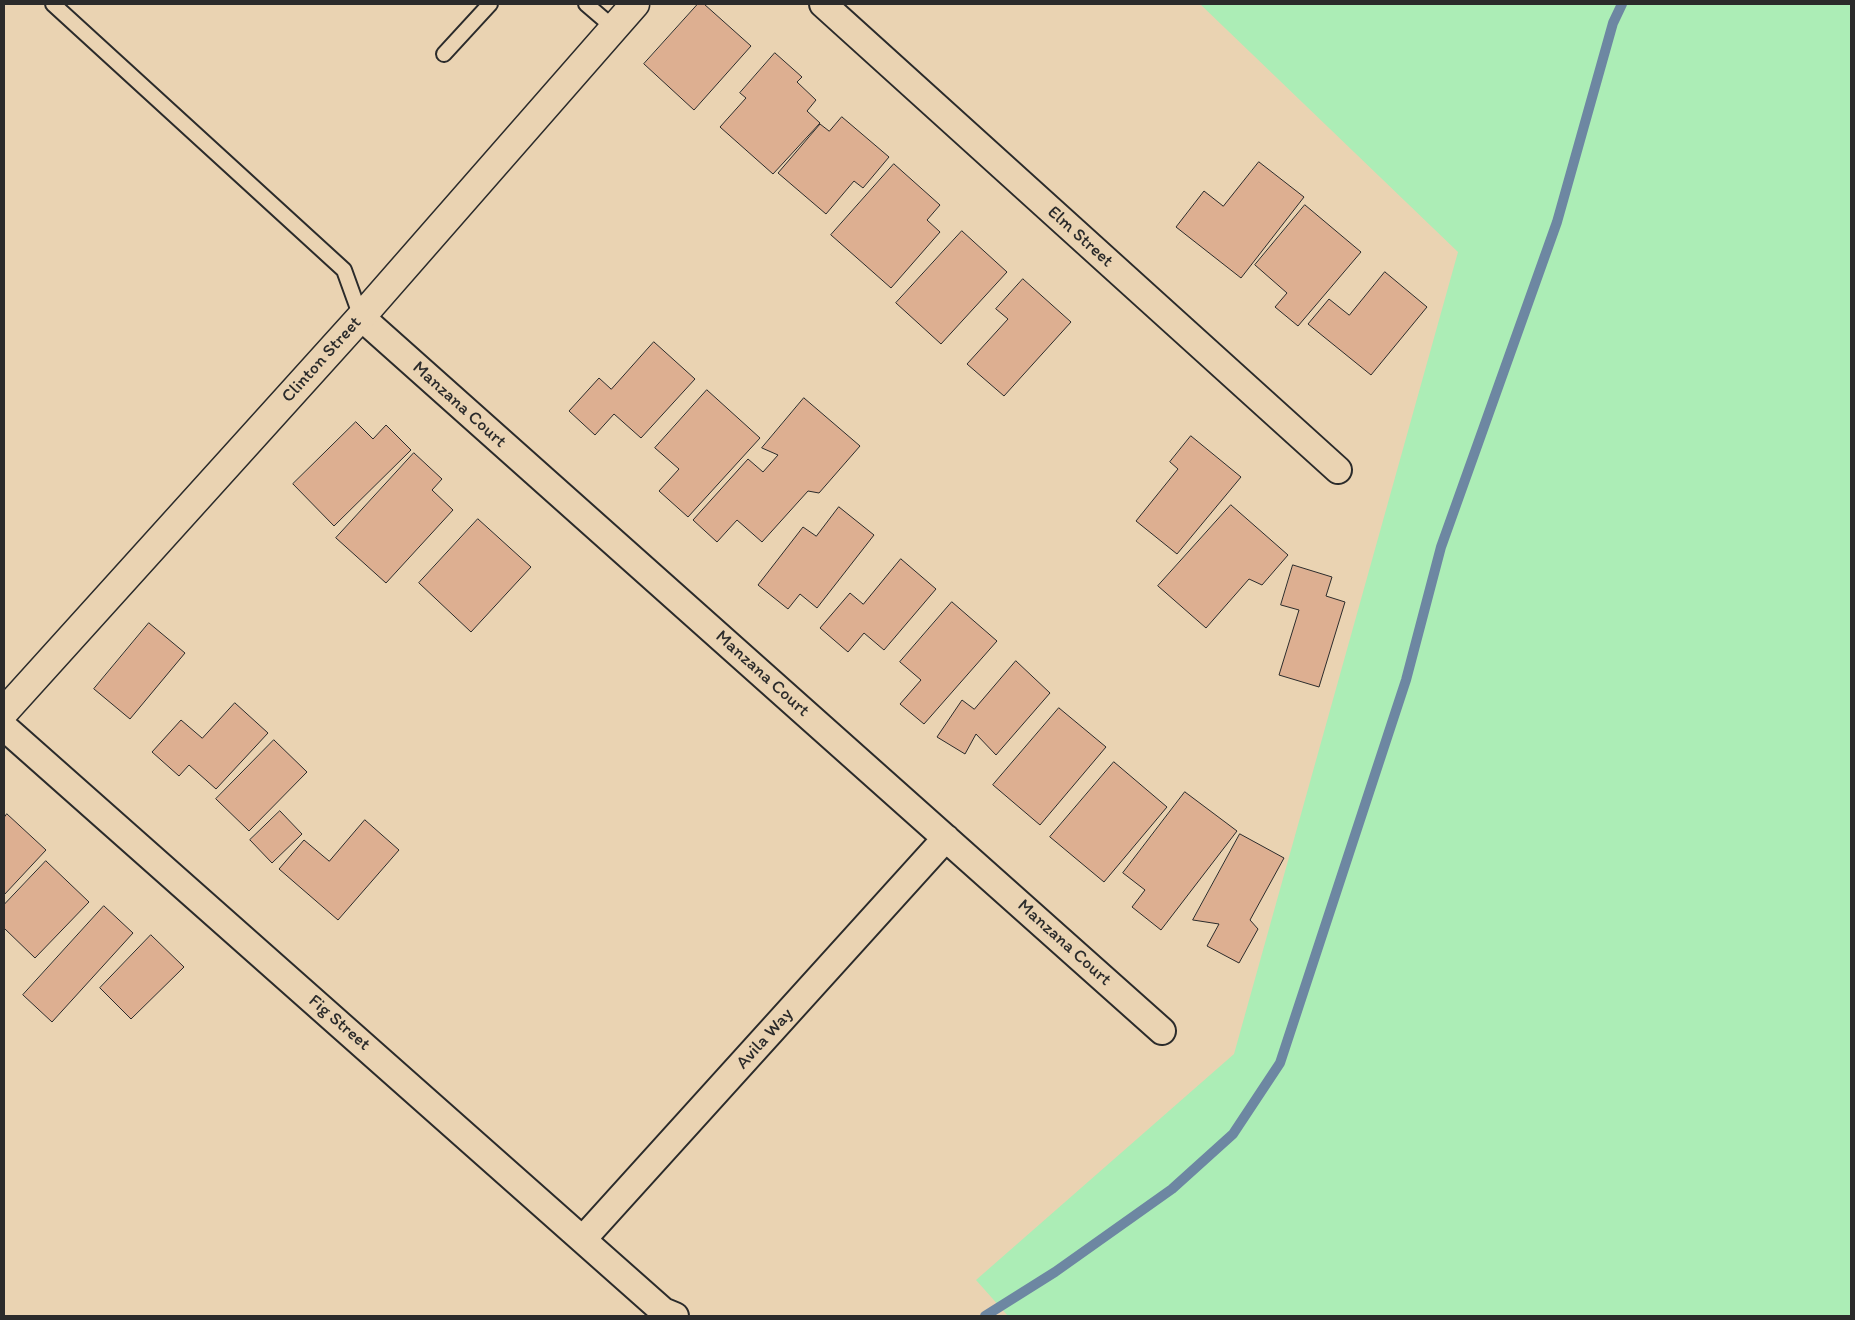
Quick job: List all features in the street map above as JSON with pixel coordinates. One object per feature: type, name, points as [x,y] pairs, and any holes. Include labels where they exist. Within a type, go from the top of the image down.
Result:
[{"type":"street","name":"Clinton Street","points":[[4,712],[361,317],[635,4]]},
{"type":"street","name":"Elm Street","points":[[823,4],[1338,470]]},
{"type":"street","name":"Manzana Court","points":[[361,317],[1162,1031]]},
{"type":"street","name":"Fig Street","points":[[4,727],[663,1311],[675,1316]]},
{"type":"street","name":"Avila Way","points":[[583,1239],[946,838]]},
{"type":"lane","points":[[53,4],[344,270],[361,317]]},
{"type":"lane","points":[[444,54],[490,4]]},
{"type":"lane","points":[[586,4],[614,28]]},
{"type":"green space","points":[[1200,4],[1851,4],[1851,1316],[1008,1316],[976,1280],[1234,1054],[1458,252]]},
{"type":"building","points":[[698,4],[704,4],[751,46],[694,110],[644,64]]},
{"type":"building","points":[[775,53],[802,77],[797,82],[816,100],[807,111],[820,123],[773,174],[720,127],[746,98],[740,93]]},
{"type":"building","points":[[842,117],[889,157],[863,188],[854,181],[826,214],[778,173],[820,124],[829,131]]},
{"type":"building","points":[[1259,162],[1304,197],[1241,278],[1176,227],[1204,191],[1223,206]]},
{"type":"building","points":[[894,164],[940,205],[927,220],[940,232],[891,288],[831,235]]},
{"type":"building","points":[[1305,205],[1361,252],[1298,326],[1275,307],[1287,293],[1255,265]]},
{"type":"building","points":[[962,231],[1007,272],[941,344],[896,303]]},
{"type":"building","points":[[1385,272],[1427,307],[1371,375],[1308,324],[1329,299],[1349,315]]},
{"type":"building","points":[[1023,279],[1071,322],[1004,396],[967,364],[1008,319],[996,309]]},
{"type":"building","points":[[654,342],[695,379],[641,438],[614,414],[595,435],[569,411],[599,378],[611,389]]},
{"type":"building","points":[[707,390],[760,438],[688,517],[659,491],[679,469],[655,448]]},
{"type":"building","points":[[804,398],[860,446],[819,493],[808,491],[762,542],[737,520],[717,542],[693,520],[748,459],[763,472],[778,455],[762,448]]},
{"type":"building","points":[[356,422],[373,439],[386,425],[411,450],[334,526],[293,484]]},
{"type":"building","points":[[1191,436],[1241,477],[1177,554],[1136,521],[1178,469],[1170,462]]},
{"type":"building","points":[[414,453],[442,479],[432,490],[453,510],[386,583],[336,538]]},
{"type":"building","points":[[1231,505],[1288,555],[1262,585],[1249,579],[1206,628],[1158,586]]},
{"type":"building","points":[[839,507],[874,535],[817,608],[800,594],[788,609],[758,585],[803,527],[816,536]]},
{"type":"building","points":[[478,519],[531,567],[471,632],[419,583]]},
{"type":"building","points":[[901,559],[936,589],[884,650],[864,633],[848,652],[820,628],[850,593],[863,604]]},
{"type":"building","points":[[1293,565],[1332,577],[1326,596],[1345,602],[1319,687],[1279,675],[1299,610],[1281,605]]},
{"type":"building","points":[[952,602],[997,641],[924,724],[900,704],[921,680],[900,662]]},
{"type":"building","points":[[149,623],[185,653],[130,719],[94,689]]},
{"type":"building","points":[[1016,661],[1050,693],[996,755],[976,734],[965,754],[937,737],[962,700],[974,709]]},
{"type":"building","points":[[235,703],[268,733],[216,789],[189,765],[179,776],[152,752],[181,720],[202,738]]},
{"type":"building","points":[[1059,708],[1106,747],[1040,825],[993,785]]},
{"type":"building","points":[[274,740],[307,772],[249,831],[216,799]]},
{"type":"building","points":[[1114,762],[1167,807],[1104,882],[1050,837]]},
{"type":"building","points":[[1185,792],[1237,831],[1161,930],[1132,907],[1145,890],[1123,873]]},
{"type":"building","points":[[280,811],[302,834],[272,863],[250,840]]},
{"type":"building","points":[[7,814],[46,850],[4,895],[4,818]]},
{"type":"building","points":[[365,820],[399,850],[338,920],[279,869],[304,840],[329,861]]},
{"type":"building","points":[[1240,834],[1284,858],[1250,920],[1258,929],[1239,963],[1207,946],[1219,924],[1193,920]]},
{"type":"building","points":[[46,861],[89,902],[35,958],[4,928],[4,905]]},
{"type":"building","points":[[104,906],[133,933],[52,1022],[23,995]]},
{"type":"building","points":[[151,935],[184,967],[131,1019],[100,988]]},
{"type":"waterway","points":[[985,1316],[1055,1272],[1172,1189],[1233,1134],[1280,1063],[1406,680],[1441,547],[1557,222],[1613,23],[1622,4]]}]
